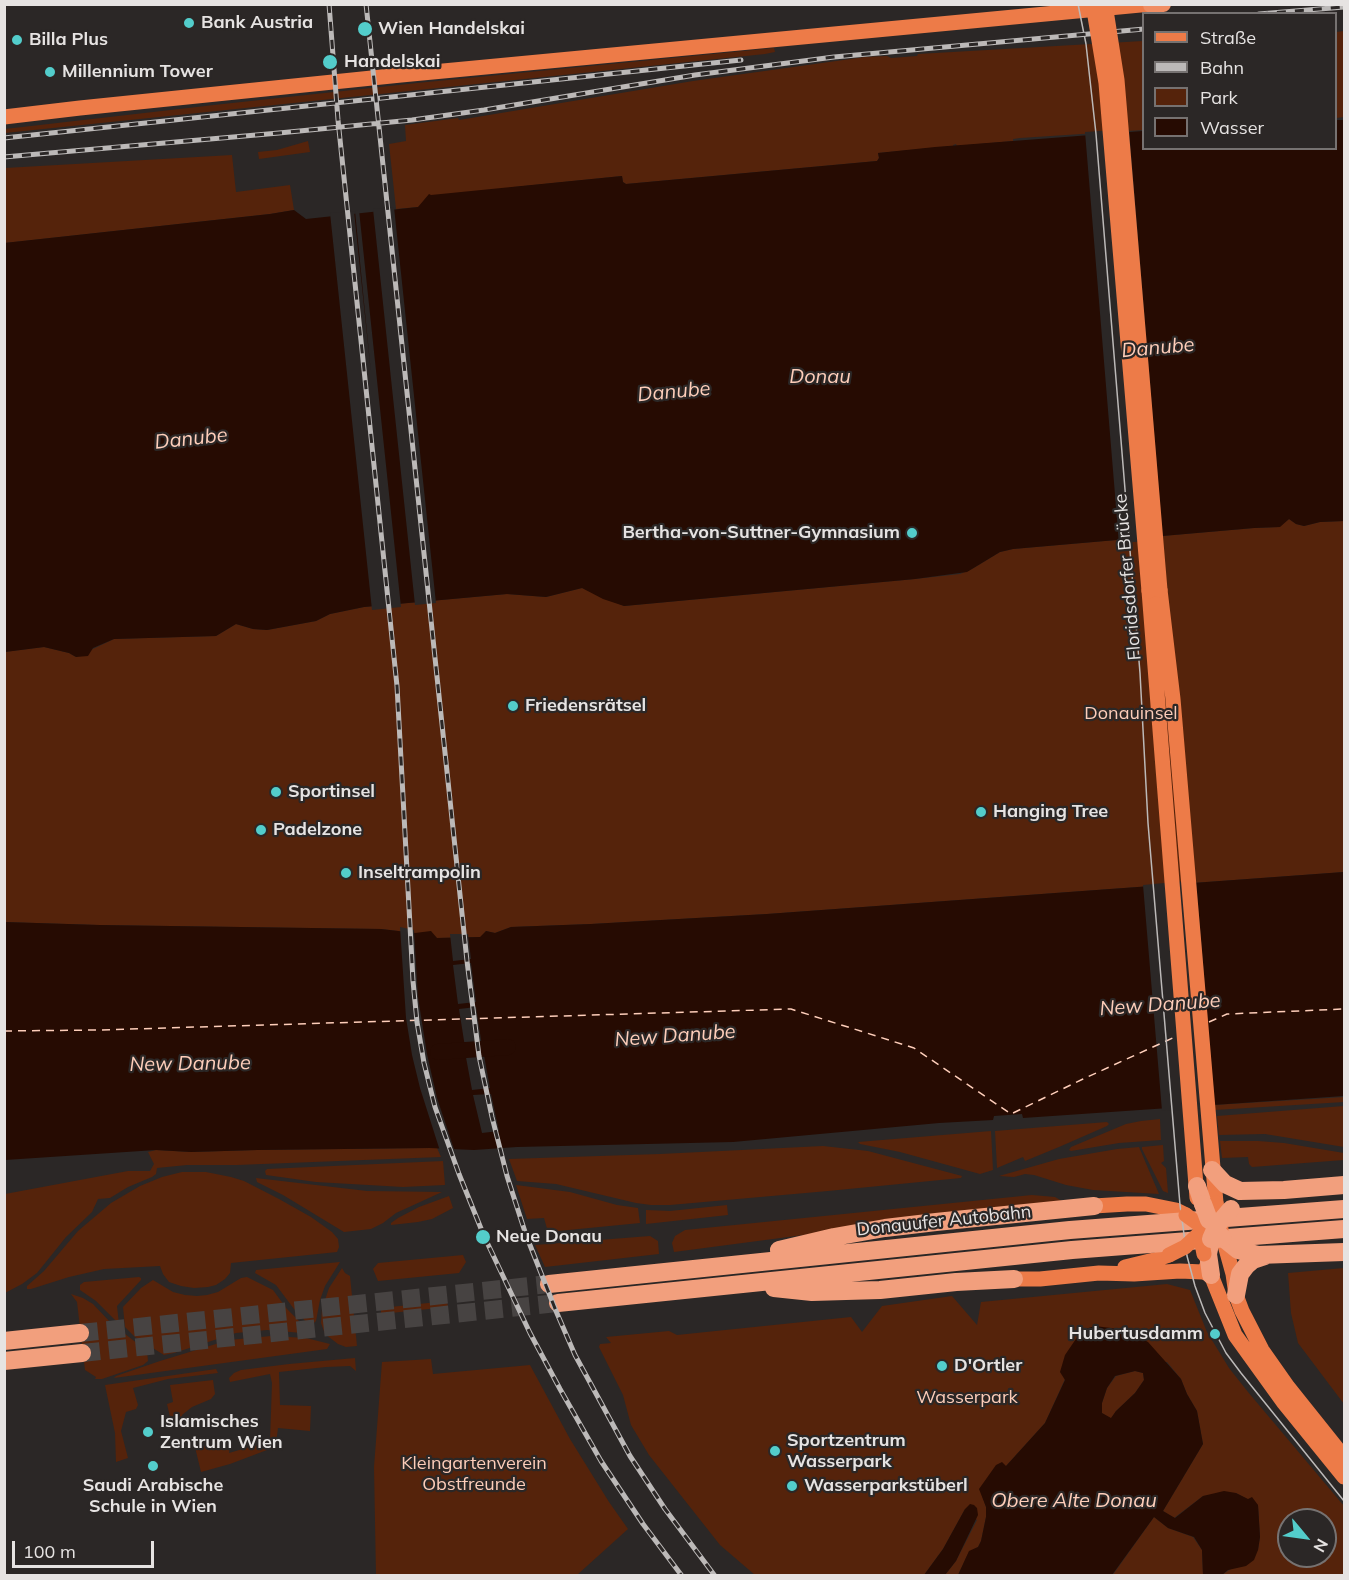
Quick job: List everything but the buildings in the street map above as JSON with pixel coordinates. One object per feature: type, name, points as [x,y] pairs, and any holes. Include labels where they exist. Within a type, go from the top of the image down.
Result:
[{"type":"highway","points":[[1212,1170],[1225,1184],[1236,1190],[1284,1190],[1344,1185]]},
{"type":"highway","points":[[1212,1225],[1247,1200],[1284,1190]]},
{"type":"highway","points":[[714,1267],[834,1237],[885,1228],[1094,1206]]},
{"type":"highway","name":"Donauufer Autobahn","points":[[549,1284],[1058,1231],[1344,1209]]},
{"type":"highway","points":[[1212,1225],[1251,1254],[1265,1256],[1344,1252]]},
{"type":"highway","points":[[1211,1275],[1212,1225]]},
{"type":"highway","points":[[558,1303],[1062,1251],[1344,1229]]},
{"type":"highway","points":[[1236,1295],[1240,1274],[1253,1260],[1265,1256]]},
{"type":"highway","points":[[740,1284],[812,1292],[880,1290],[1014,1279]]},
{"type":"highway","points":[[8,1340],[80,1333]]},
{"type":"highway","points":[[4,1361],[82,1353]]},
{"type":"main road","name":"Floridsdorfer Brücke","points":[[1094,4],[1106,83],[1155,590],[1171,669],[1186,1043],[1193,1148],[1212,1225]]},
{"type":"main road","name":"Floridsdorfer Brücke","points":[[1105,4],[1115,58],[1120,111],[1155,590]]},
{"type":"main road","points":[[4,117],[401,75],[1148,5]]},
{"type":"main road","name":"Floridsdorfer Brücke","points":[[1177,842],[1211,1146],[1212,1225]]},
{"type":"main road","points":[[1094,1206],[1137,1204],[1173,1208],[1212,1225]]},
{"type":"main road","points":[[1173,1208],[1212,1225]]},
{"type":"main road","points":[[1014,1279],[1040,1279],[1099,1273],[1151,1261],[1185,1247],[1212,1225]]},
{"type":"main road","points":[[1212,1225],[1226,1277],[1250,1327],[1275,1370],[1344,1457]]},
{"type":"main road","points":[[1099,1273],[1190,1271],[1211,1275],[1234,1335],[1284,1403],[1344,1477]]},
{"type":"green space","points":[[1344,31],[1344,117],[1337,118],[1337,32]]},
{"type":"green space","points":[[1142,41],[1142,130],[1020,138],[1013,139],[1013,141],[957,146],[956,144],[878,153],[877,161],[626,184],[622,176],[514,187],[418,207],[396,209],[389,144],[406,141],[405,125],[458,118],[459,120],[693,81],[865,57],[887,56],[891,58],[917,56],[918,54]]},
{"type":"green space","points":[[774,48],[775,52],[765,54],[5,133],[5,129],[214,105]]},
{"type":"green space","points":[[308,141],[310,152],[259,159],[258,152],[277,150]]},
{"type":"green space","points":[[232,155],[236,192],[290,185],[294,210],[5,243],[5,168]]},
{"type":"green space","name":"Donauinsel","points":[[1289,519],[1304,526],[1320,522],[1344,521],[1344,872],[767,914],[511,927],[495,933],[486,931],[481,937],[437,938],[428,933],[381,929],[5,922],[4,652],[44,647],[76,657],[114,639],[216,636],[236,624],[267,630],[316,621],[330,614],[364,607],[507,594],[546,597],[582,588],[624,606],[915,579],[960,574],[1000,552],[1013,549],[1279,527]]},
{"type":"green space","points":[[1344,1097],[1344,1102],[1215,1110],[1214,1105]]},
{"type":"green space","points":[[1344,1106],[1344,1147],[1265,1134],[1219,1135],[1217,1116]]},
{"type":"green space","points":[[1160,1119],[1161,1140],[1069,1150],[1071,1147],[1126,1124]]},
{"type":"green space","points":[[1107,1122],[1109,1124],[1107,1126],[1059,1147],[1025,1161],[1023,1157],[997,1168],[995,1131]]},
{"type":"green space","points":[[991,1131],[993,1170],[980,1174],[858,1142]]},
{"type":"green space","points":[[1220,1141],[1284,1143],[1344,1153],[1344,1160],[1252,1167],[1248,1157],[1222,1158]]},
{"type":"green space","points":[[1163,1145],[1164,1161],[1161,1163],[1166,1168],[1168,1193],[1163,1191],[1142,1149],[1142,1147]]},
{"type":"green space","points":[[823,1146],[868,1151],[962,1176],[961,1178],[828,1191],[651,1205],[556,1184],[517,1181],[509,1159],[660,1154]]},
{"type":"green space","points":[[1139,1147],[1159,1194],[1093,1190],[1066,1185],[1034,1175],[999,1176],[1059,1159]]},
{"type":"green space","points":[[437,1148],[441,1157],[187,1165],[157,1168],[156,1174],[152,1177],[110,1198],[98,1199],[92,1212],[66,1237],[37,1273],[5,1293],[5,1194],[128,1171],[150,1171],[154,1164],[148,1152],[156,1150],[191,1152]]},
{"type":"green space","points":[[443,1161],[445,1185],[403,1187],[316,1182],[266,1175],[265,1171],[267,1169]]},
{"type":"green space","points":[[182,1172],[206,1172],[231,1177],[279,1199],[332,1232],[338,1239],[337,1252],[231,1263],[230,1273],[225,1279],[208,1287],[194,1288],[169,1282],[160,1266],[104,1269],[27,1289],[27,1286],[44,1271],[78,1231],[111,1203],[140,1186]]},
{"type":"green space","points":[[256,1178],[367,1191],[442,1192],[396,1213],[371,1229],[344,1232],[257,1182]]},
{"type":"green space","points":[[516,1185],[570,1192],[617,1205],[638,1208],[640,1223],[548,1232],[544,1218],[527,1219]]},
{"type":"green space","points":[[1032,1195],[1055,1197],[1062,1201],[674,1252],[672,1243],[675,1236],[685,1230]]},
{"type":"green space","points":[[449,1196],[453,1208],[432,1219],[391,1225],[398,1218],[419,1207]]},
{"type":"green space","points":[[727,1205],[728,1215],[646,1224],[646,1210],[670,1211]]},
{"type":"green space","points":[[650,1236],[658,1241],[659,1254],[545,1267],[535,1245]]},
{"type":"green space","points":[[463,1255],[466,1262],[459,1273],[378,1281],[373,1269],[378,1263]]},
{"type":"green space","points":[[340,1262],[325,1286],[316,1321],[312,1325],[307,1323],[294,1309],[276,1285],[255,1273],[256,1270]]},
{"type":"green space","points":[[342,1268],[350,1276],[357,1346],[346,1347],[338,1344],[325,1334],[321,1323],[322,1309],[329,1288]]},
{"type":"green space","points":[[1344,1268],[1344,1404],[1298,1343],[1291,1313],[1288,1273]]},
{"type":"green space","points":[[139,1277],[141,1280],[117,1306],[119,1324],[96,1301],[80,1290],[80,1285],[84,1282]]},
{"type":"green space","points":[[247,1277],[273,1290],[307,1330],[302,1333],[267,1330],[236,1333],[164,1355],[135,1337],[125,1327],[123,1307],[141,1288],[153,1280],[173,1292],[197,1296],[218,1292],[241,1278]]},
{"type":"green space","name":"Wasserpark","points":[[1167,1284],[1190,1290],[1207,1332],[1229,1368],[1344,1506],[1344,1575],[1222,1575],[1258,1550],[1260,1537],[1258,1505],[1236,1493],[1203,1496],[1174,1518],[1163,1511],[1203,1444],[1197,1411],[1181,1379],[1167,1362],[1065,1379],[1045,1423],[1006,1466],[980,1489],[986,1507],[981,1541],[978,1547],[969,1552],[958,1575],[945,1575],[956,1561],[977,1520],[965,1509],[943,1549],[924,1575],[755,1575],[720,1545],[649,1455],[631,1425],[623,1395],[599,1347],[600,1344],[611,1343],[606,1337],[669,1331],[677,1335],[851,1317],[862,1332],[882,1306],[952,1296],[977,1325],[981,1302]]},
{"type":"green space","points":[[71,1294],[93,1304],[111,1323],[147,1351],[148,1361],[143,1365],[102,1379],[95,1379],[96,1377],[85,1370],[77,1302]]},
{"type":"green space","points":[[447,1301],[448,1307],[381,1314],[381,1308]]},
{"type":"green space","points":[[271,1336],[306,1338],[330,1344],[327,1349],[114,1378],[229,1340]]},
{"type":"green space","points":[[355,1358],[356,1371],[350,1366],[279,1372],[280,1405],[311,1406],[310,1431],[278,1428],[274,1444],[267,1450],[201,1472],[194,1443],[200,1447],[223,1442],[230,1447],[229,1453],[270,1441],[272,1383],[270,1374],[230,1382],[229,1378],[234,1373],[241,1370],[289,1364]]},
{"type":"green space","name":"Kleingartenverein Obstfreunde","points":[[431,1359],[433,1374],[530,1365],[570,1439],[628,1529],[577,1575],[376,1576],[374,1467],[382,1362]]},
{"type":"green space","points":[[216,1369],[218,1373],[168,1379],[133,1388],[138,1405],[136,1409],[126,1412],[121,1431],[128,1458],[116,1462],[115,1433],[105,1385]]},
{"type":"green space","points":[[1135,1371],[1143,1373],[1144,1380],[1111,1419],[1102,1413],[1102,1403],[1107,1388],[1116,1376]]},
{"type":"green space","points":[[213,1380],[215,1394],[211,1399],[192,1407],[182,1415],[183,1418],[173,1420],[170,1417],[167,1404],[173,1402],[170,1385]]},
{"type":"green space","points":[[1154,1517],[1168,1528],[1193,1537],[1202,1550],[1203,1575],[1112,1576]]},
{"type":"water","name":"Donau","points":[[1337,120],[1344,120],[1344,521],[1320,522],[1304,526],[1289,519],[1280,527],[1013,549],[1000,552],[967,572],[915,579],[624,606],[603,599],[582,588],[546,597],[507,594],[364,607],[330,614],[316,621],[267,630],[236,624],[216,636],[114,639],[93,648],[88,656],[76,657],[44,647],[5,652],[4,243],[294,210],[306,219],[418,207],[429,194],[622,176],[626,184],[877,161],[878,153],[1142,131],[1142,150],[1337,150]]},
{"type":"water","points":[[1344,872],[1344,1096],[1023,1118],[1022,1114],[994,1116],[993,1120],[733,1142],[474,1150],[429,1148],[191,1152],[156,1150],[5,1160],[4,922],[381,929],[415,933],[431,931],[437,938],[480,937],[486,931],[495,933],[511,927],[767,914]]},
{"type":"water","name":"Obere Alte Donau","points":[[1095,1326],[1126,1330],[1148,1342],[1181,1379],[1197,1411],[1203,1444],[1163,1511],[1175,1518],[1203,1496],[1224,1491],[1236,1493],[1248,1499],[1252,1497],[1258,1505],[1260,1537],[1254,1560],[1246,1566],[1228,1570],[1222,1575],[1203,1575],[1202,1550],[1194,1537],[1168,1528],[1154,1517],[1112,1575],[958,1575],[969,1551],[978,1547],[981,1541],[986,1507],[979,1489],[996,1465],[1002,1462],[1006,1466],[1045,1423],[1065,1380],[1060,1372],[1065,1355],[1082,1330]],"holes":[[[1135,1371],[1143,1373],[1144,1380],[1135,1393],[1111,1418],[1102,1413],[1102,1403],[1107,1388],[1115,1376]]]},
{"type":"water","points":[[970,1504],[977,1508],[978,1515],[956,1561],[945,1575],[924,1575],[943,1549]]},
{"type":"pier","points":[[1129,129],[1163,540],[1119,543],[1085,132]]},
{"type":"pier","points":[[394,207],[436,603],[415,605],[373,209]]},
{"type":"pier","points":[[359,210],[401,607],[372,610],[330,213],[354,211],[371,373],[355,211]]},
{"type":"pier","points":[[1196,880],[1215,1108],[1162,1111],[1143,885]]},
{"type":"pier","points":[[400,927],[414,930],[418,997],[427,1054],[437,1098],[455,1152],[440,1151],[420,1088],[406,1018]]},
{"type":"pier","points":[[450,934],[468,934],[471,959],[453,961]]},
{"type":"pier","points":[[471,963],[476,1002],[458,1004],[453,965]]},
{"type":"pier","points":[[476,1007],[482,1046],[465,1047],[459,1009]]},
{"type":"pier","points":[[483,1050],[490,1088],[472,1090],[465,1052]]},
{"type":"pier","points":[[491,1094],[499,1131],[482,1133],[473,1095]]},
{"type":"waterway","name":"New Danube","points":[[438,1052],[508,1047]]},
{"type":"ferry route","points":[[4,1031],[791,1009],[914,1048],[1011,1114],[1177,1036]]},
{"type":"ferry route","points":[[1209,1022],[1227,1014],[1344,1009]]},
{"type":"tunnel","points":[[80,1333],[549,1284]]},
{"type":"tunnel","points":[[82,1353],[558,1303]]},
{"type":"tram line","points":[[1078,4],[1086,44],[1096,134],[1140,673],[1148,823],[1180,1205],[1187,1256],[1205,1313],[1226,1353],[1344,1501]]},
{"type":"railway","points":[[329,4],[338,120],[397,686],[413,981],[424,1063],[435,1107],[459,1174],[484,1236],[530,1333],[601,1461],[643,1524],[682,1576]]},
{"type":"railway","points":[[366,4],[467,961],[479,1056],[492,1117],[507,1176],[526,1235],[575,1355],[630,1456],[665,1509],[715,1576]]},
{"type":"railway","points":[[1283,12],[1344,7]]},
{"type":"railway","points":[[4,157],[412,120],[695,75],[834,57],[1142,29]]},
{"type":"railway","points":[[4,138],[741,60]]},
{"type":"place","name":"Bank Austria","points":[[189,23]]},
{"type":"place","name":"Wien Handelskai","points":[[365,29]]},
{"type":"place","name":"Billa Plus","points":[[17,40]]},
{"type":"place","name":"Handelskai","points":[[330,62]]},
{"type":"place","name":"Millennium Tower","points":[[50,72]]},
{"type":"place","name":"Bertha-von-Suttner-Gymnasium","points":[[912,533]]},
{"type":"place","name":"Friedensrätsel","points":[[513,706]]},
{"type":"place","name":"Sportinsel","points":[[276,792]]},
{"type":"place","name":"Hanging Tree","points":[[981,812]]},
{"type":"place","name":"Padelzone","points":[[261,830]]},
{"type":"place","name":"Inseltrampolin","points":[[346,873]]},
{"type":"place","name":"Neue Donau","points":[[483,1237]]},
{"type":"place","name":"Hubertusdamm","points":[[1215,1334]]},
{"type":"place","name":"D'Ortler","points":[[942,1366]]},
{"type":"place","name":"Islamisches Zentrum Wien","points":[[148,1432]]},
{"type":"place","name":"Sportzentrum Wasserpark","points":[[775,1451]]},
{"type":"place","name":"Saudi Arabische Schule in Wien","points":[[153,1466]]},
{"type":"place","name":"Wasserparkstüberl","points":[[792,1486]]},
{"type":"water label","name":"Danube","points":[[1158,348]]},
{"type":"water label","name":"Danube","points":[[674,392]]},
{"type":"water label","name":"Danube","points":[[191,439]]}]
